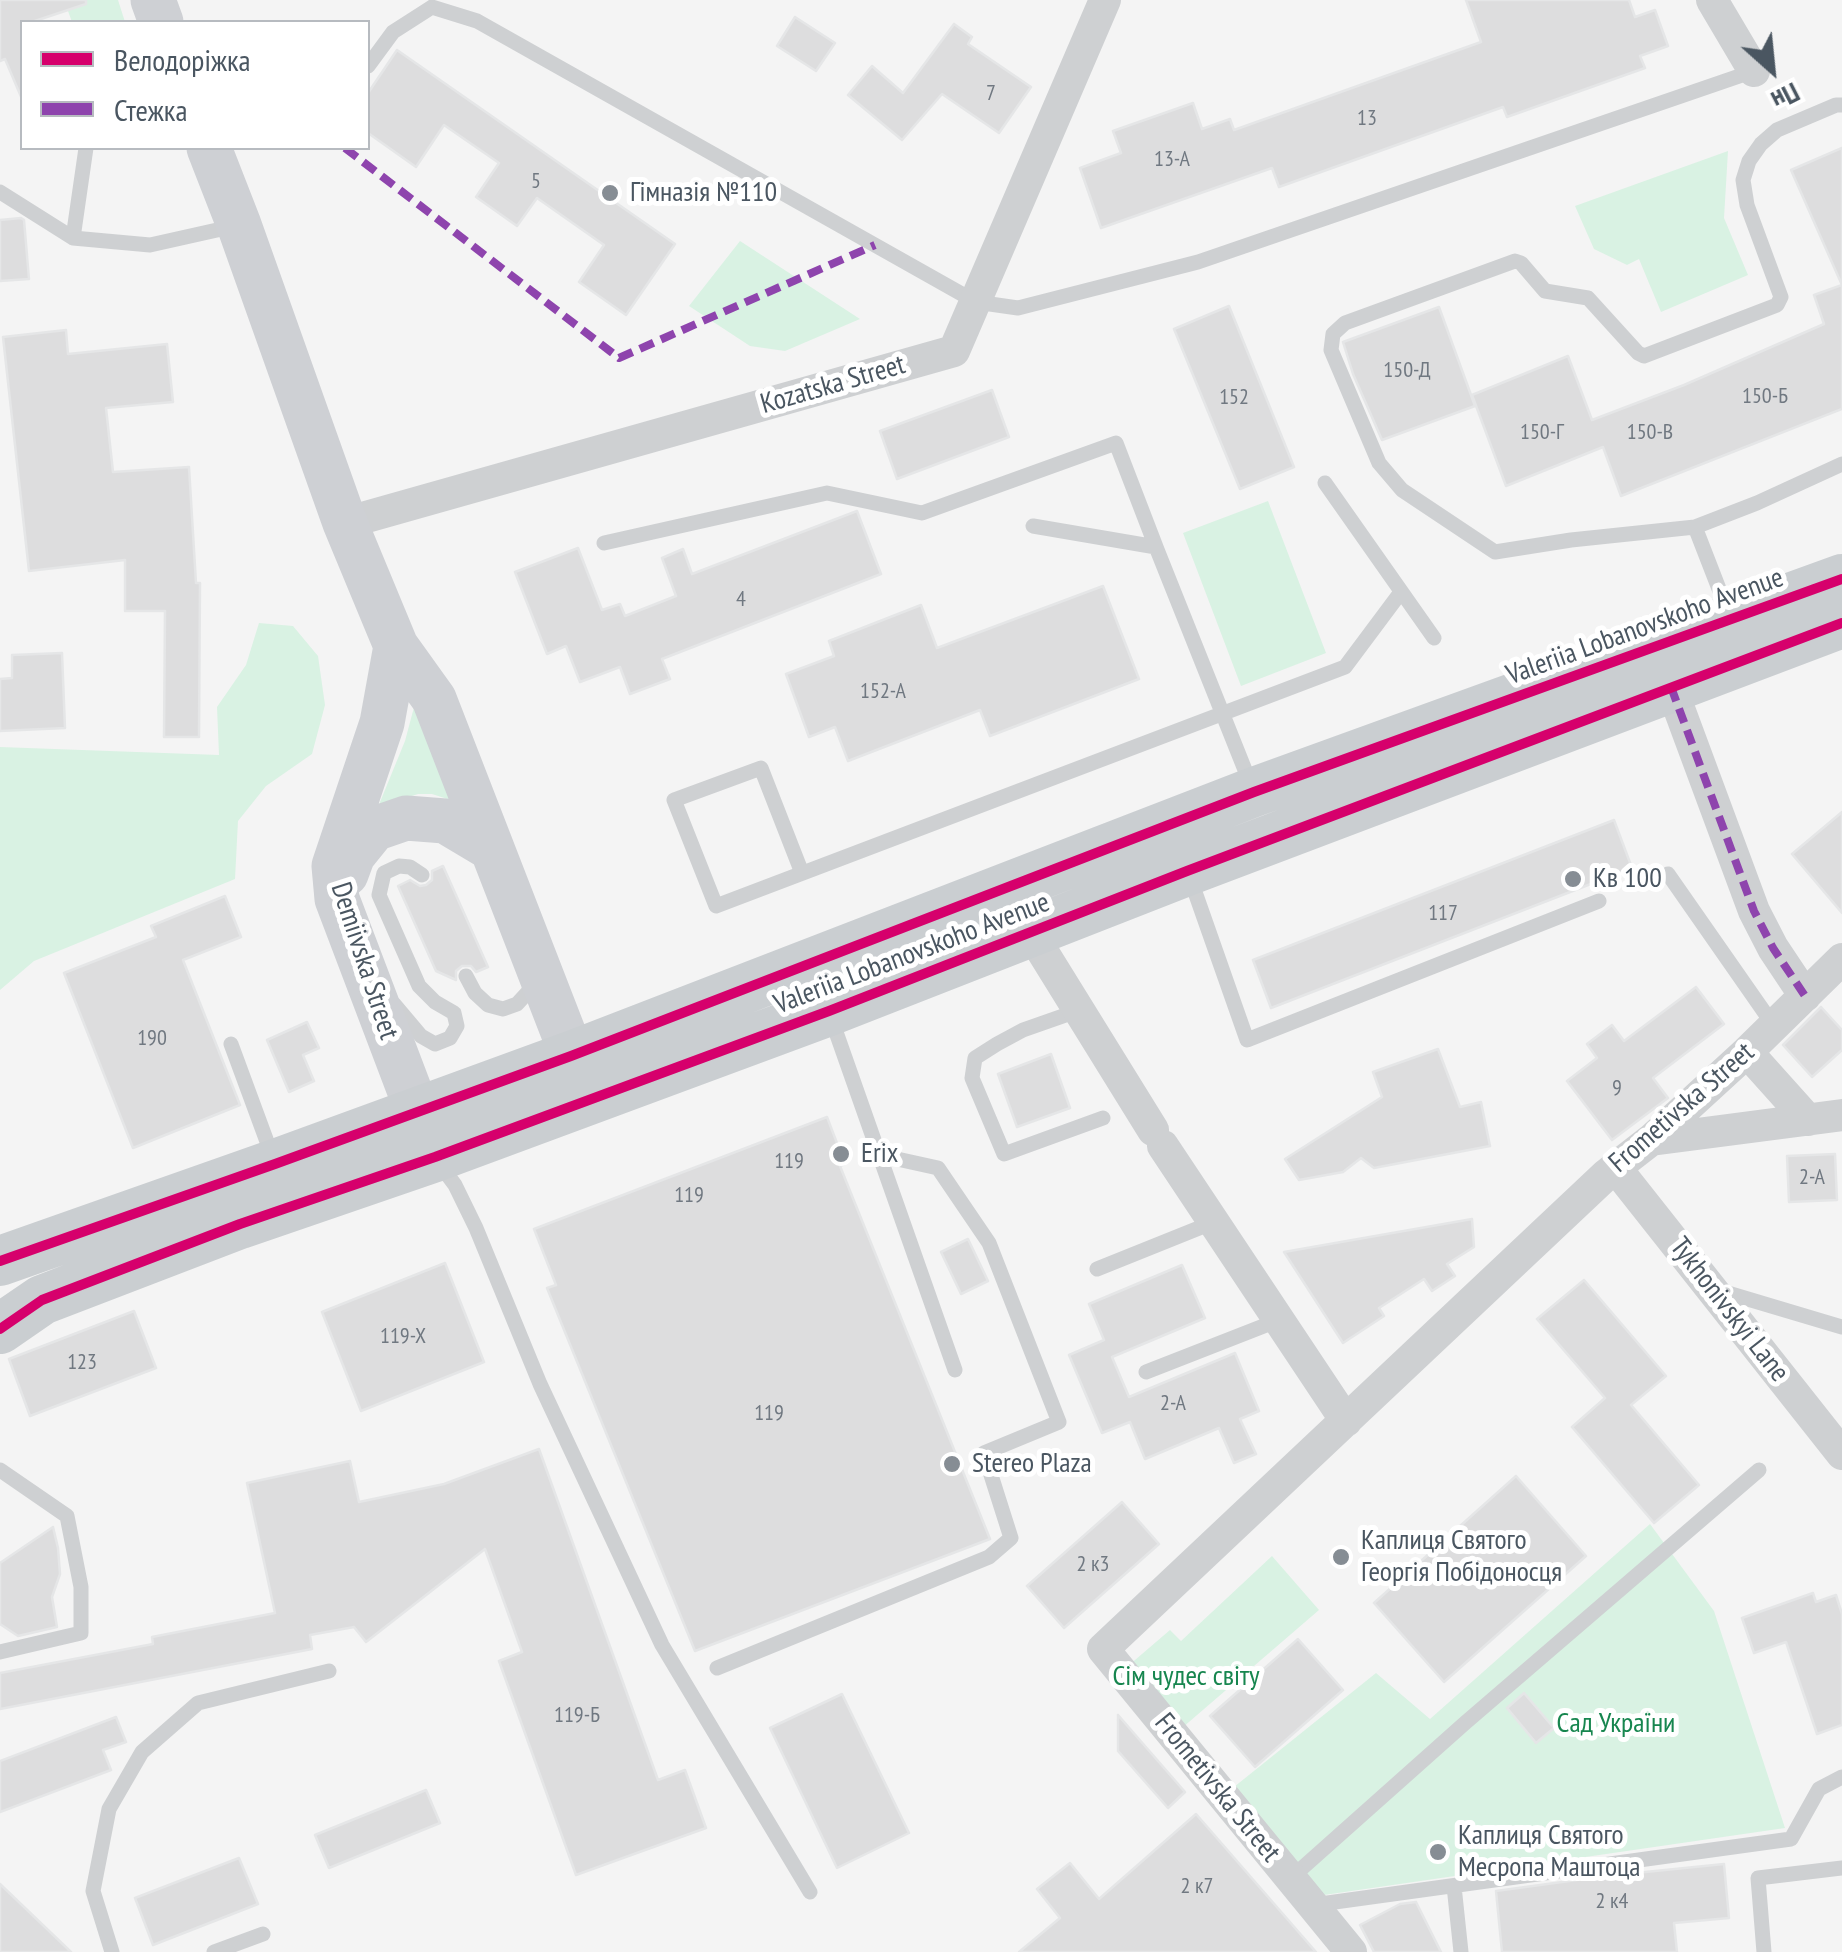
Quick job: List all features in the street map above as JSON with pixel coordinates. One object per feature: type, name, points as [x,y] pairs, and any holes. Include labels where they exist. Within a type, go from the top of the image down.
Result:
[{"type":"main road","name":"Valeriia Lobanovskoho Avenue","points":[[0,1260],[275,1164],[590,1101],[1187,871],[1264,815],[1731,620],[1842,579]]},
{"type":"main road","name":"Valeriia Lobanovskoho Avenue","points":[[0,1329],[42,1300],[240,1224],[426,1135],[571,1056],[1264,815],[1671,687],[1842,623]]},
{"type":"street","points":[[1712,0],[1754,71]]},
{"type":"street","name":"Kozatska Street","points":[[345,523],[954,350],[1111,2]]},
{"type":"street","points":[[210,150],[345,523],[396,646],[434,699],[590,1101]]},
{"type":"street","name":"Demiivska Street","points":[[396,646],[382,723],[334,866],[337,899],[426,1135]]},
{"type":"street","points":[[1671,687],[1754,911],[1773,948],[1806,996]]},
{"type":"street","points":[[337,899],[353,855],[374,829],[406,818],[445,821],[492,849]]},
{"type":"street","points":[[1031,933],[1158,1138],[1346,1420]]},
{"type":"street","name":"Frometivska Street","points":[[1351,1952],[1103,1649],[1615,1166],[1651,1140],[1842,959]]},
{"type":"street","points":[[1747,1052],[1808,1120]]},
{"type":"street","points":[[1651,1140],[1842,1116]]},
{"type":"street","name":"Tykhonivskyi Lane","points":[[1615,1166],[1842,1454]]},
{"type":"lane","points":[[370,63],[393,32],[432,7],[477,22],[976,302],[1018,308],[1198,262],[1754,71]]},
{"type":"lane","points":[[1842,105],[1777,130],[1750,161],[1743,180],[1747,205],[1781,297],[1777,305],[1644,356],[1588,298],[1545,291],[1515,261],[1344,323],[1332,334],[1331,350],[1379,463],[1402,490],[1495,552],[1695,527],[1757,504],[1842,464]]},
{"type":"lane","points":[[73,238],[86,150]]},
{"type":"lane","points":[[0,192],[73,238],[150,245],[240,225]]},
{"type":"lane","points":[[604,544],[827,493],[922,513],[1116,443],[1264,815]]},
{"type":"lane","points":[[1325,483],[1434,638]]},
{"type":"lane","points":[[1033,526],[1156,547]]},
{"type":"lane","points":[[1695,527],[1731,620]]},
{"type":"lane","points":[[802,873],[761,768],[674,800],[716,906],[1345,668],[1401,592]]},
{"type":"lane","points":[[359,963],[421,1036],[435,1044],[450,1038],[457,1026],[454,1013],[419,986],[378,894],[384,873],[399,866],[410,867],[422,875]]},
{"type":"lane","points":[[1187,871],[1247,1040],[1600,900]]},
{"type":"lane","points":[[1668,874],[1774,1026]]},
{"type":"lane","points":[[466,976],[488,1006],[503,1010],[518,1004],[538,970]]},
{"type":"lane","points":[[1080,1010],[997,1044],[976,1058],[972,1078],[1004,1154],[1103,1118]]},
{"type":"lane","points":[[829,1011],[955,1370]]},
{"type":"lane","points":[[232,1044],[275,1164]]},
{"type":"lane","points":[[426,1135],[476,1228],[540,1384],[662,1645],[810,1892]]},
{"type":"lane","points":[[717,1668],[989,1557],[1012,1538],[984,1453],[1059,1422],[989,1243],[958,1197],[938,1168],[879,1155]]},
{"type":"lane","points":[[1096,1268],[1214,1222]]},
{"type":"lane","points":[[1711,1288],[1842,1327]]},
{"type":"lane","points":[[1146,1372],[1279,1320]]},
{"type":"lane","points":[[0,1470],[67,1516],[81,1587],[82,1633],[0,1652]]},
{"type":"lane","points":[[1291,1878],[1759,1470]]},
{"type":"lane","points":[[112,1952],[93,1891],[109,1810],[142,1752],[198,1703],[329,1671]]},
{"type":"lane","points":[[1313,1905],[1791,1840],[1819,1789],[1842,1777]]},
{"type":"lane","points":[[1764,1952],[1758,1878],[1842,1868]]},
{"type":"lane","points":[[1454,1886],[1460,1952]]},
{"type":"lane","points":[[214,1952],[263,1934]]},
{"type":"green space","points":[[64,0],[118,0],[124,20],[71,20]]},
{"type":"green space","points":[[1728,151],[1724,218],[1748,275],[1661,312],[1639,259],[1627,265],[1594,249],[1575,206]]},
{"type":"green space","points":[[740,241],[860,319],[785,351],[750,346],[689,306]]},
{"type":"green space","points":[[1268,501],[1326,653],[1241,686],[1183,533]]},
{"type":"green space","points":[[259,623],[293,626],[318,656],[325,705],[312,754],[266,786],[238,821],[235,879],[34,961],[0,990],[0,747],[219,755],[217,707],[246,665]]},
{"type":"green space","points":[[417,696],[460,803],[418,794],[378,807],[405,741]]},
{"type":"green space","name":"Сад України","points":[[1650,1524],[1714,1611],[1785,1828],[1324,1895],[1234,1787],[1376,1673],[1430,1719]]},
{"type":"green space","name":"Сім чудес світу","points":[[1272,1556],[1319,1610],[1182,1728],[1128,1666],[1170,1630],[1181,1641]]},
{"type":"building","points":[[0,0],[86,0],[86,4],[38,20],[20,20],[20,94],[5,59],[0,61]]},
{"type":"building","points":[[1466,0],[1629,0],[1635,17],[1655,10],[1668,46],[1640,56],[1645,68],[1507,117],[1503,107],[1279,187],[1272,168],[1101,228],[1080,168],[1121,153],[1113,131],[1193,103],[1202,129],[1230,119],[1234,130],[1481,42]]},
{"type":"building","points":[[795,17],[835,43],[816,71],[777,46]]},
{"type":"building","points":[[954,24],[972,37],[968,44],[1031,87],[999,133],[942,94],[902,140],[848,95],[872,66],[903,93]]},
{"type":"building","points":[[397,50],[675,244],[626,315],[579,282],[604,245],[537,198],[517,226],[476,197],[499,163],[444,125],[416,167],[370,134],[370,90]]},
{"type":"building","points":[[1842,148],[1842,285],[1791,170]]},
{"type":"building","points":[[21,218],[29,279],[0,281],[0,220]]},
{"type":"building","points":[[1842,285],[1842,409],[1621,496],[1603,447],[1506,486],[1472,395],[1568,356],[1592,420],[1824,324],[1814,295]]},
{"type":"building","points":[[1229,306],[1294,467],[1240,489],[1174,329]]},
{"type":"building","points":[[1439,307],[1475,406],[1382,440],[1343,342]]},
{"type":"building","points":[[66,330],[68,354],[167,344],[173,402],[106,408],[113,472],[189,467],[196,583],[200,583],[199,737],[164,737],[165,611],[125,611],[125,560],[29,571],[3,337]]},
{"type":"building","points":[[992,390],[1009,437],[897,479],[880,431]]},
{"type":"building","points":[[857,511],[881,574],[662,659],[670,679],[630,694],[620,667],[580,682],[566,646],[547,654],[515,572],[578,548],[602,610],[620,604],[625,616],[676,596],[662,558],[683,549],[692,574]]},
{"type":"building","points":[[1103,586],[1139,679],[990,736],[980,710],[848,761],[835,727],[809,737],[786,674],[834,656],[829,641],[921,605],[937,648]]},
{"type":"building","points":[[62,653],[65,728],[0,731],[0,679],[12,678],[12,655]]},
{"type":"building","points":[[1842,812],[1842,913],[1792,854]]},
{"type":"building","points":[[1614,820],[1632,868],[1271,1008],[1253,960]]},
{"type":"building","points":[[443,866],[488,967],[476,972],[471,966],[462,966],[456,971],[456,980],[436,971],[398,886],[410,880],[426,885],[432,880],[432,871]]},
{"type":"building","points":[[225,896],[241,937],[183,960],[240,1105],[133,1148],[64,973],[156,937],[151,926]]},
{"type":"building","points":[[1696,987],[1724,1024],[1653,1078],[1668,1098],[1612,1140],[1567,1081],[1597,1058],[1587,1044],[1612,1025],[1624,1041]]},
{"type":"building","points":[[1821,1007],[1842,1030],[1842,1050],[1812,1077],[1783,1045]]},
{"type":"building","points":[[307,1022],[319,1048],[303,1055],[314,1081],[289,1092],[267,1040]]},
{"type":"building","points":[[1438,1049],[1460,1107],[1481,1102],[1490,1146],[1374,1168],[1361,1158],[1343,1172],[1299,1180],[1285,1159],[1382,1097],[1373,1072]]},
{"type":"building","points":[[1051,1054],[1070,1108],[1017,1127],[998,1074]]},
{"type":"building","points":[[827,1117],[845,1164],[840,1166],[990,1539],[695,1651],[547,1288],[556,1285],[534,1229]]},
{"type":"building","points":[[1835,1154],[1837,1200],[1789,1202],[1787,1156]]},
{"type":"building","points":[[1472,1219],[1474,1247],[1447,1264],[1455,1276],[1432,1291],[1424,1279],[1379,1308],[1384,1316],[1343,1343],[1284,1252]]},
{"type":"building","points":[[968,1239],[988,1281],[961,1294],[941,1252]]},
{"type":"building","points":[[445,1263],[484,1362],[361,1411],[322,1312]]},
{"type":"building","points":[[1182,1265],[1205,1318],[1112,1357],[1129,1397],[1235,1353],[1259,1411],[1240,1419],[1256,1454],[1234,1463],[1219,1428],[1145,1459],[1130,1422],[1102,1433],[1069,1355],[1104,1340],[1089,1304]]},
{"type":"building","points":[[1584,1280],[1666,1376],[1631,1405],[1699,1485],[1654,1523],[1572,1427],[1605,1398],[1537,1319]]},
{"type":"building","points":[[134,1311],[156,1368],[30,1416],[9,1359]]},
{"type":"building","points":[[539,1449],[658,1780],[685,1770],[706,1828],[576,1875],[499,1661],[522,1652],[485,1549],[366,1642],[354,1627],[310,1635],[312,1649],[0,1709],[0,1673],[153,1644],[152,1637],[275,1613],[247,1483],[350,1461],[359,1502],[444,1484]]},
{"type":"building","points":[[1516,1476],[1586,1556],[1444,1682],[1374,1603]]},
{"type":"building","points":[[1122,1502],[1159,1544],[1064,1628],[1027,1586]]},
{"type":"building","points":[[53,1527],[60,1574],[52,1597],[57,1627],[18,1636],[0,1624],[0,1563]]},
{"type":"building","points":[[1813,1593],[1816,1602],[1836,1595],[1842,1614],[1842,1725],[1817,1734],[1786,1642],[1754,1653],[1742,1618]]},
{"type":"building","points":[[1298,1639],[1343,1690],[1255,1767],[1210,1716]]},
{"type":"building","points":[[1524,1693],[1554,1728],[1536,1743],[1507,1708]]},
{"type":"building","points":[[842,1694],[909,1833],[837,1868],[770,1728]]},
{"type":"building","points":[[1118,1715],[1185,1792],[1168,1808],[1118,1751]]},
{"type":"building","points":[[116,1717],[126,1742],[103,1750],[111,1770],[0,1812],[0,1761]]},
{"type":"building","points":[[426,1790],[440,1823],[329,1868],[315,1835]]},
{"type":"building","points":[[1196,1814],[1316,1952],[1019,1952],[1060,1918],[1037,1889],[1070,1863],[1099,1899]]},
{"type":"building","points":[[239,1858],[258,1904],[153,1945],[135,1898]]},
{"type":"building","points":[[1724,1864],[1729,1918],[1674,1923],[1677,1952],[1502,1952],[1496,1891]]},
{"type":"building","points":[[0,1884],[71,1952],[0,1952]]},
{"type":"building","points":[[1416,1902],[1441,1952],[1374,1952],[1360,1925],[1400,1904]]},
{"type":"marked path","points":[[348,150],[619,358],[875,245]]},
{"type":"marked path","points":[[1671,687],[1754,911],[1805,996]]},
{"type":"cycle path","points":[[0,1261],[571,1056],[1254,792],[1842,579]]},
{"type":"cycle path","points":[[0,1329],[42,1300],[240,1224],[435,1157],[829,1011],[1842,623]]},
{"type":"place","name":"Гімназія №110","points":[[610,193]]},
{"type":"place","name":"Кв 100","points":[[1573,879]]},
{"type":"place","name":"Erix","points":[[841,1154]]},
{"type":"place","name":"Stereo Plaza","points":[[952,1464]]},
{"type":"place","name":"Каплиця Святого Георгія Побідоносця","points":[[1341,1557]]},
{"type":"place","name":"Каплиця Святого Месропа Маштоца","points":[[1438,1852]]}]
